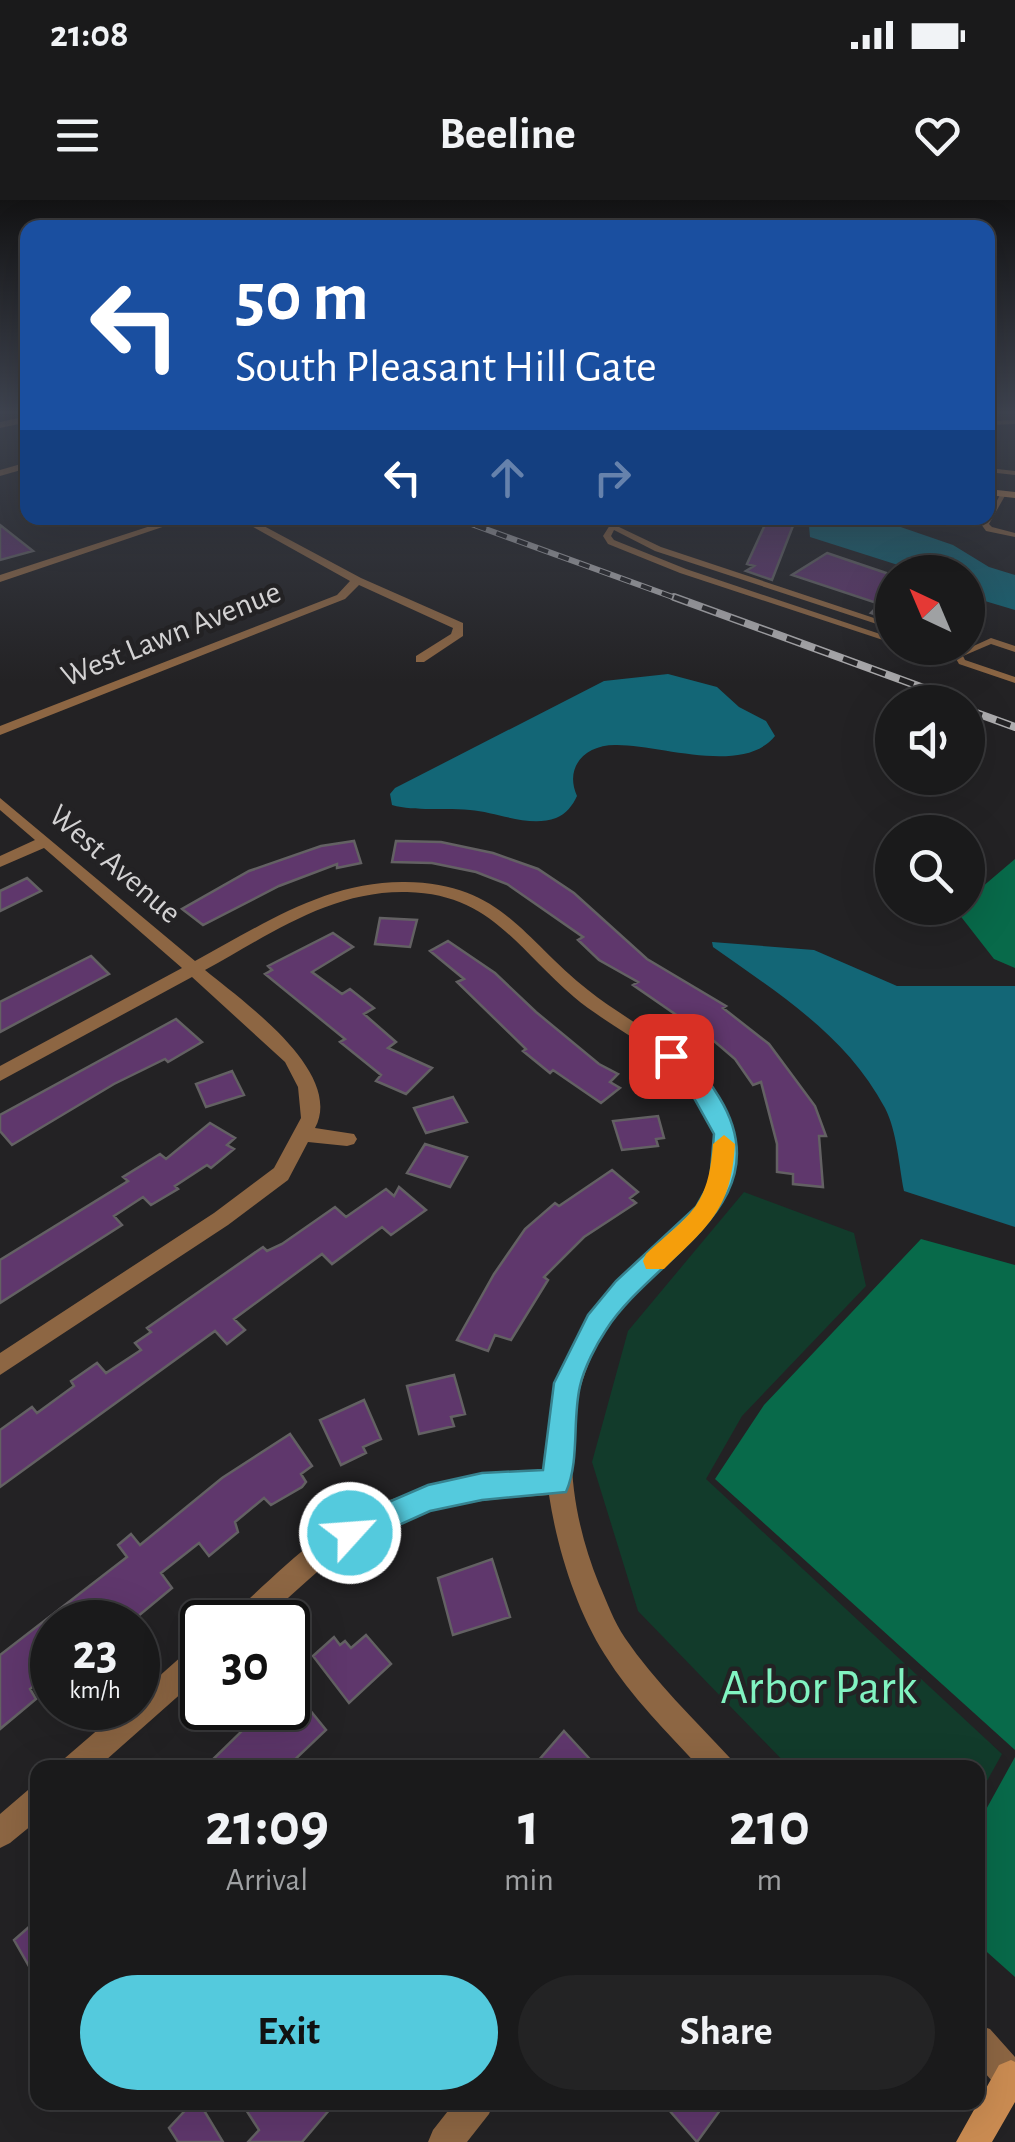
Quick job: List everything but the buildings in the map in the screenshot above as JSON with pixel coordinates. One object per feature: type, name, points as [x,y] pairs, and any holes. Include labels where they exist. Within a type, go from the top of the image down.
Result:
[{"type":"street","points":[[0,579],[163,525]]},
{"type":"street","points":[[256,525],[356,580],[458,626],[457,636],[420,659]]},
{"type":"street","name":"West Lawn Avenue","points":[[0,731],[341,596],[356,580]]},
{"type":"street","name":"West Avenue","points":[[0,802],[194,968],[292,1058],[306,1087],[311,1118],[304,1134]]},
{"type":"street","points":[[0,862],[46,841]]},
{"type":"street","points":[[0,1074],[327,898],[392,888],[444,890],[498,914],[580,993],[692,1074],[712,1103],[725,1134],[722,1182],[705,1214],[624,1289],[597,1322],[567,1383],[556,1483],[573,1557],[613,1644],[643,1684],[713,1760]]},
{"type":"street","points":[[0,1366],[221,1219],[281,1174],[304,1134],[347,1139]]},
{"type":"street","points":[[267,1600],[331,1544],[369,1522],[428,1498],[482,1487],[556,1483]]},
{"type":"street","points":[[84,1760],[180,1675]]},
{"type":"street","points":[[0,1833],[30,1807]]},
{"type":"street","points":[[973,2142],[1012,2077],[985,2048]]},
{"type":"street","points":[[445,2142],[471,2110]]},
{"type":"lane","points":[[617,525],[607,536],[611,542],[644,557],[875,635]]},
{"type":"lane","points":[[986,525],[1015,535]]},
{"type":"lane","points":[[613,527],[658,550],[875,620]]},
{"type":"lane","points":[[1015,649],[991,641],[958,656],[962,662],[1015,680]]},
{"type":"green space","points":[[1015,859],[1015,968],[994,959],[967,925],[985,925],[985,885]]},
{"type":"green space","name":"Arbor Park","points":[[744,1192],[854,1233],[866,1286],[742,1416],[706,1479],[1002,1754],[985,1784],[985,1760],[782,1760],[638,1611],[592,1462],[628,1331]]},
{"type":"green space","points":[[921,1239],[1015,1265],[1015,1750],[715,1479],[764,1405]]},
{"type":"green space","points":[[1015,1757],[1015,1977],[985,1950],[985,1811]]},
{"type":"water","points":[[810,525],[895,525],[953,545],[969,555],[875,558],[810,537]]},
{"type":"water","points":[[985,565],[1015,575],[1015,610],[985,601]]},
{"type":"water","points":[[668,674],[717,687],[739,707],[766,721],[775,736],[761,748],[722,756],[615,745],[595,749],[586,753],[575,767],[577,796],[573,803],[563,814],[546,821],[470,810],[392,805],[390,794],[395,788],[604,681]]},
{"type":"water","points":[[712,942],[814,950],[897,986],[1015,986],[1015,1227],[904,1191],[892,1127],[869,1082],[831,1037],[713,947]]},
{"type":"railway","points":[[474,525],[681,600]]},
{"type":"railway","points":[[674,597],[915,685]]},
{"type":"railway","points":[[985,716],[1015,727]]},
{"type":"slow traffic","points":[[655,1261],[705,1214],[722,1182],[724,1144]]},
{"type":"route","points":[[350,1533],[428,1498],[482,1487],[556,1483],[558,1437],[567,1383],[597,1322],[624,1289],[705,1214],[722,1182],[725,1134],[712,1103],[692,1074],[671,1056]]}]
